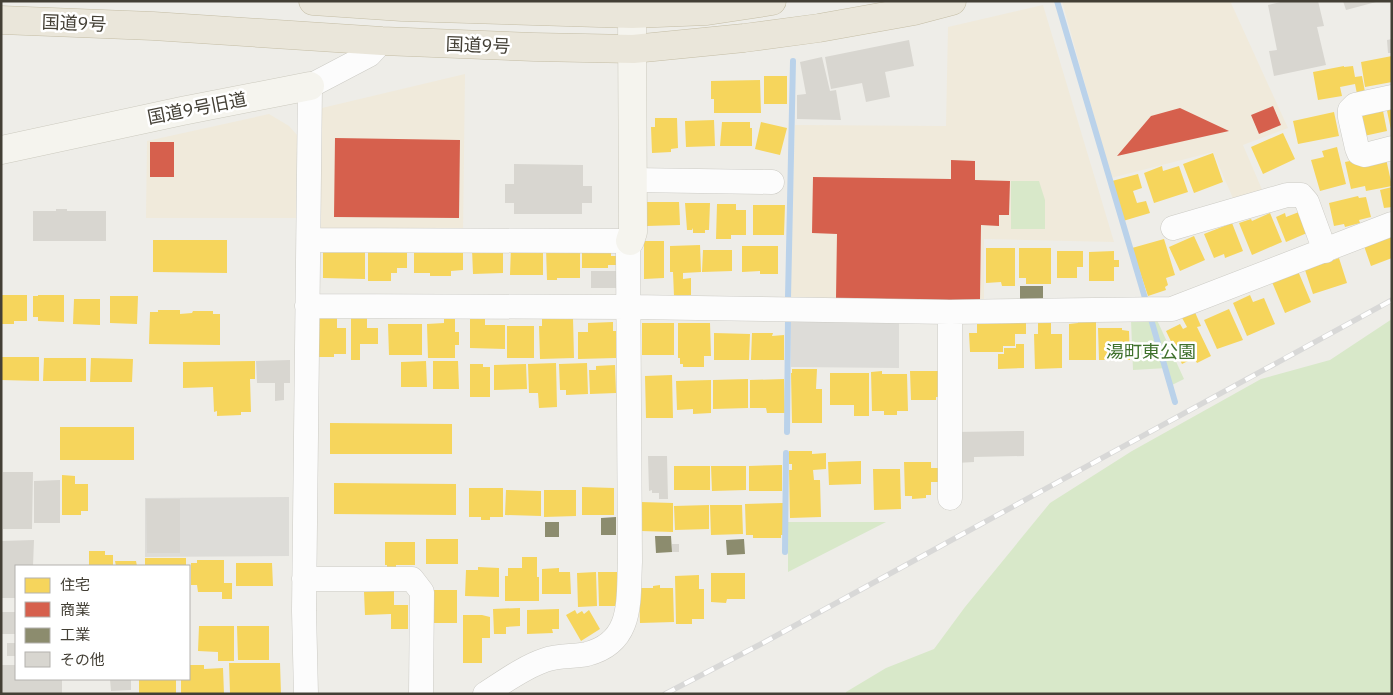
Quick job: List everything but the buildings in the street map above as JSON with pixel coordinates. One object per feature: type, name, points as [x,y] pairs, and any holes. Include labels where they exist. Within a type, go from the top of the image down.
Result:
[{"type":"highway","name":"国道9号","points":[[313,1],[402,7],[631,8],[707,11],[772,1]]},
{"type":"highway","name":"国道9号","points":[[1,20],[153,26],[382,41],[633,49],[744,38],[819,28],[952,1]]},
{"type":"street","points":[[485,694],[544,660],[596,651],[612,642],[621,631],[626,619],[630,562],[630,307],[628,252],[633,232],[633,49],[631,8]]},
{"type":"street","name":"国道9号旧道","points":[[1,150],[310,86],[369,55],[382,41]]},
{"type":"street","points":[[306,694],[304,579],[310,86]]},
{"type":"street","points":[[1392,97],[1355,104],[1350,110],[1350,117],[1359,154],[1365,155],[1392,148]]},
{"type":"street","points":[[633,180],[772,182]]},
{"type":"street","points":[[1172,228],[1287,195],[1300,196],[1307,202],[1325,250]]},
{"type":"street","points":[[307,306],[630,307],[950,312],[1172,309],[1392,224]]},
{"type":"street","points":[[309,240],[630,241]]},
{"type":"street","points":[[950,312],[950,498]]},
{"type":"street","points":[[304,579],[412,579],[422,592],[421,694]]},
{"type":"shaded area","points":[[1062,1],[1235,1],[1231,3],[1288,128],[1243,145],[1263,192],[1235,203],[1213,152],[1111,178]]},
{"type":"shaded area","points":[[1043,5],[1114,242],[984,239],[984,302],[790,297],[795,125],[946,126],[948,27]]},
{"type":"shaded area","points":[[465,74],[463,234],[320,232],[322,108]]},
{"type":"shaded area","points":[[269,114],[289,126],[297,135],[296,218],[146,218],[147,141]]},
{"type":"shaded area","points":[[791,319],[899,320],[899,368],[791,367]]},
{"type":"shaded area","points":[[289,497],[289,556],[145,557],[145,498]]},
{"type":"green space","points":[[1011,181],[1039,181],[1045,200],[1045,229],[1011,229]]},
{"type":"green space","points":[[1392,319],[1392,694],[846,694],[846,692],[886,668],[934,649],[965,607],[1050,503],[1132,451],[1261,379],[1330,360]]},
{"type":"green space","name":"湯町東公園","points":[[1131,320],[1157,320],[1184,379],[1172,385],[1167,368],[1133,370]]},
{"type":"green space","points":[[788,522],[886,522],[788,572]]},
{"type":"waterway","points":[[1057,1],[1145,298]]},
{"type":"waterway","points":[[788,298],[793,61]]},
{"type":"waterway","points":[[787,432],[788,319]]},
{"type":"waterway","points":[[1151,319],[1175,402]]},
{"type":"waterway","points":[[785,552],[786,453]]},
{"type":"railway","points":[[665,694],[761,644],[1392,300]]}]
